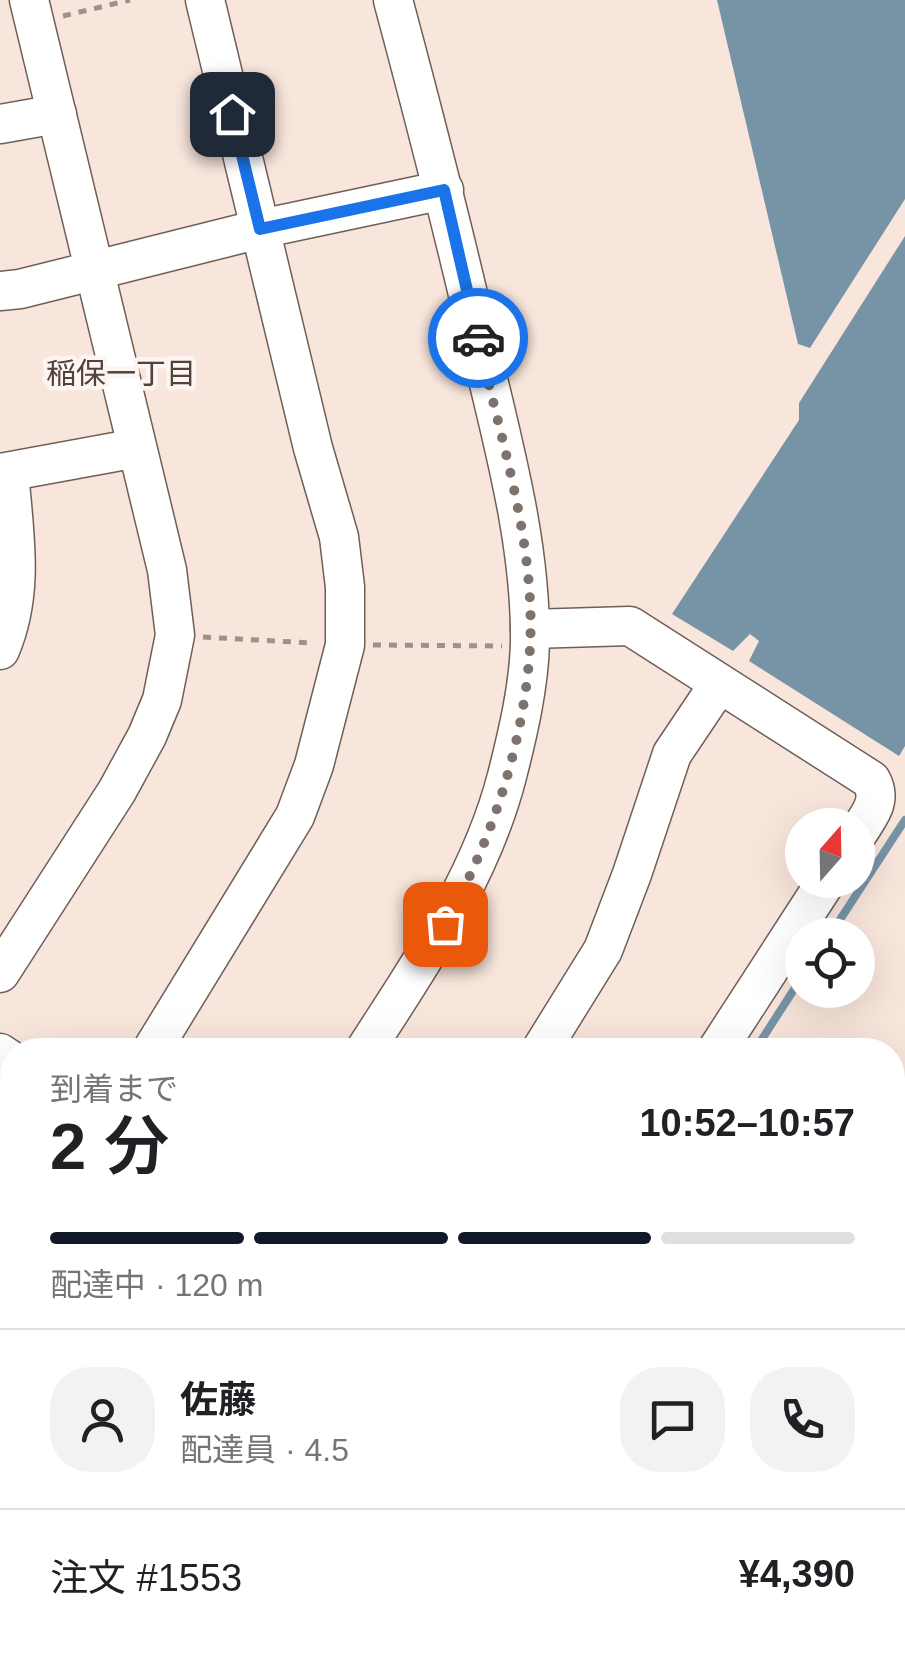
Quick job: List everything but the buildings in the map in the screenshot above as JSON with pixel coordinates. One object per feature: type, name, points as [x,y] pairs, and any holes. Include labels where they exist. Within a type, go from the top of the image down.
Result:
[{"type":"street","points":[[159,1038],[294,816],[314,765],[345,645],[346,587],[339,537],[313,448],[205,0]]},
{"type":"street","points":[[373,1038],[457,903],[488,833],[520,720],[530,629],[521,530],[444,190],[394,0]]},
{"type":"street","points":[[0,973],[117,790],[162,700],[174,635],[167,570],[32,11]]},
{"type":"street","points":[[0,124],[57,114]]},
{"type":"street","points":[[0,292],[260,229],[444,190]]},
{"type":"street","points":[[0,650],[9,630],[17,564],[4,473],[137,448]]},
{"type":"street","points":[[530,629],[630,626],[871,780],[877,790],[874,808]]},
{"type":"street","points":[[548,1038],[603,950],[672,754],[719,684]]},
{"type":"street","points":[[725,1038],[815,898]]},
{"type":"path","points":[[32,11],[130,0]]},
{"type":"water","points":[[717,0],[905,0],[905,199],[810,348],[798,344]]},
{"type":"water","points":[[905,236],[905,746],[899,756],[749,661],[759,641],[750,634],[733,651],[672,614],[799,420],[799,403]]},
{"type":"waterway","points":[[841,918],[905,820]]},
{"type":"waterway","points":[[763,1038],[785,1003]]},
{"type":"way so far","points":[[445,924],[488,833],[506,780],[520,720],[530,647],[521,530],[478,338]]},
{"type":"district","name":"稲保一丁目","points":[[121,373]]},
{"type":"route","points":[[232,114],[260,229],[444,190],[478,338]]}]
